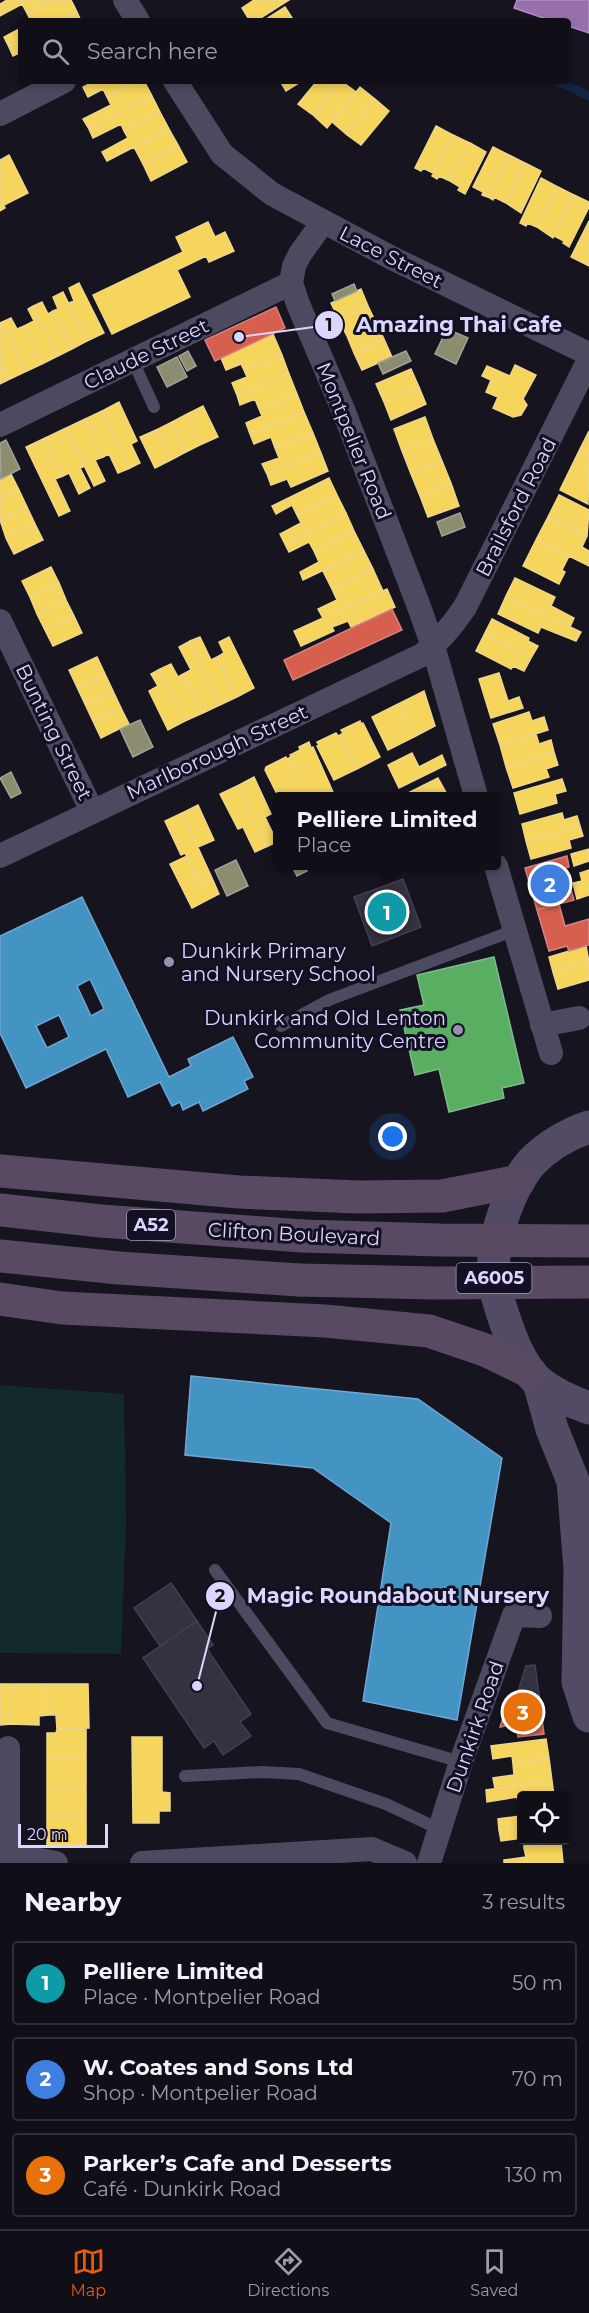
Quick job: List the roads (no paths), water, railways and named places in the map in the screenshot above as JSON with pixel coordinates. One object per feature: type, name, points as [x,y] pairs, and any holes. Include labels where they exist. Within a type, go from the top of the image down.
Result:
[{"type":"highway","points":[[0,1171],[239,1192],[357,1197],[442,1196],[519,1181]]},
{"type":"highway","name":"Clifton Boulevard","points":[[0,1210],[101,1221],[302,1236],[440,1240],[589,1240]]},
{"type":"highway","name":"A52","points":[[0,1256],[119,1268],[299,1280],[435,1283],[589,1282]]},
{"type":"highway","points":[[0,1299],[62,1308],[324,1321],[429,1331],[485,1350],[535,1377]]},
{"type":"main road","name":"A6005","points":[[589,1103],[531,1164],[519,1181],[504,1211],[496,1246],[494,1278],[514,1345],[535,1377],[573,1402],[589,1408]]},
{"type":"main road","name":"A6005","points":[[546,1150],[589,1127]]},
{"type":"main road","points":[[535,1377],[552,1429],[573,1481],[580,1569],[578,1682],[589,1716]]},
{"type":"street","points":[[125,0],[136,18]]},
{"type":"street","points":[[0,114],[58,84]]},
{"type":"street","points":[[177,84],[222,154],[272,194],[322,222],[300,254],[294,266],[291,283]]},
{"type":"street","name":"Lace Street","points":[[322,222],[589,354]]},
{"type":"street","name":"Claude Street","points":[[0,424],[291,283]]},
{"type":"street","name":"Montpelier Road","points":[[291,283],[377,495],[433,646],[475,792]]},
{"type":"street","name":"Brailsford Road","points":[[433,646],[465,607],[589,360]]},
{"type":"street","name":"Bunting Street","points":[[0,621],[93,811]]},
{"type":"street","name":"Marlborough Street","points":[[0,856],[422,655],[433,646]]},
{"type":"street","points":[[497,870],[551,1053]]},
{"type":"street","points":[[542,1025],[579,1018]]},
{"type":"street","name":"Dunkirk Road","points":[[429,1863],[461,1762],[514,1615],[540,1616]]},
{"type":"street","points":[[8,1748],[4,1853],[57,1863]]},
{"type":"street","points":[[142,1863],[372,1849],[405,1863]]},
{"type":"lane","points":[[133,361],[154,407]]},
{"type":"lane","points":[[281,1026],[329,1000],[515,930]]},
{"type":"lane","points":[[215,1570],[327,1723],[461,1762]]},
{"type":"lane","points":[[185,1776],[262,1772],[299,1774],[386,1804],[441,1830]]},
{"type":"waterway","points":[[563,84],[589,96]]},
{"type":"place","name":"Amazing Thai Cafe","points":[[239,337]]},
{"type":"place","name":"W. Coates and Sons Ltd","points":[[550,884]]},
{"type":"place","name":"Pelliere Limited","points":[[387,912]]},
{"type":"place","name":"Dunkirk Primary and Nursery School","points":[[169,962]]},
{"type":"place","name":"Dunkirk and Old Lenton Community Centre","points":[[458,1030]]},
{"type":"place","name":"Magic Roundabout Nursery","points":[[197,1686]]},
{"type":"place","name":"Parker’s Cafe and Desserts","points":[[523,1712]]}]
